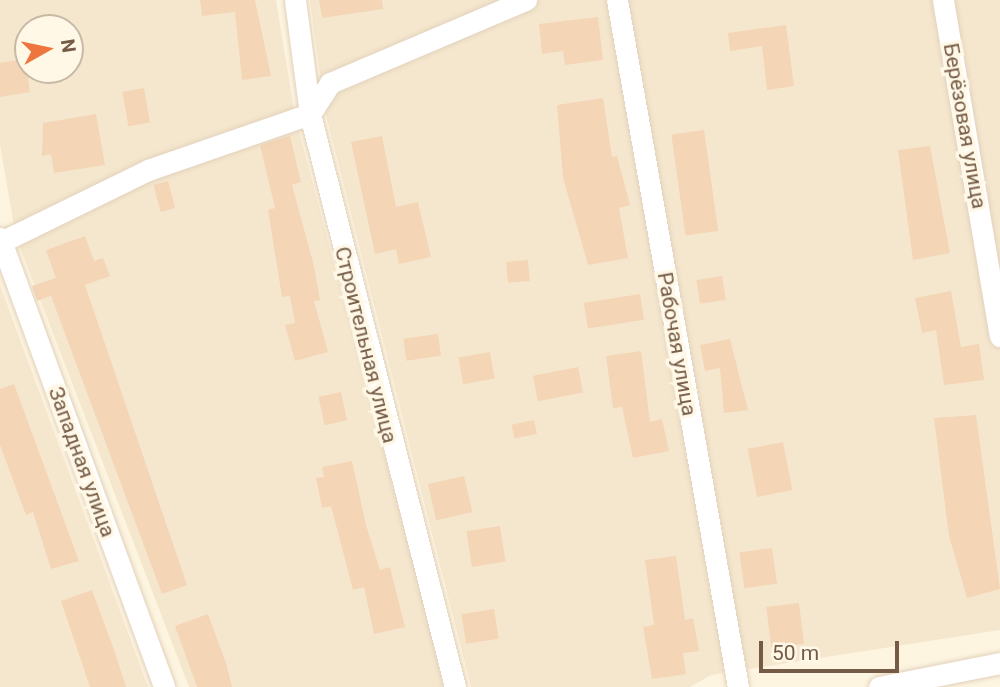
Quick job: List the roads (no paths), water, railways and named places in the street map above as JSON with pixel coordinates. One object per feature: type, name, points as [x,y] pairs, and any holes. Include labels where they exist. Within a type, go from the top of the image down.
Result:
[{"type":"street","name":"Строительная улица","points":[[295,0],[310,114],[455,687]]},
{"type":"street","points":[[0,240],[148,170],[310,114],[330,83],[526,0]]},
{"type":"street","name":"Рабочая улица","points":[[617,0],[738,687]]},
{"type":"street","name":"Берёзовая улица","points":[[943,0],[1000,336]]},
{"type":"street","name":"Западная улица","points":[[0,240],[164,687]]},
{"type":"street","points":[[879,687],[1000,663]]}]
